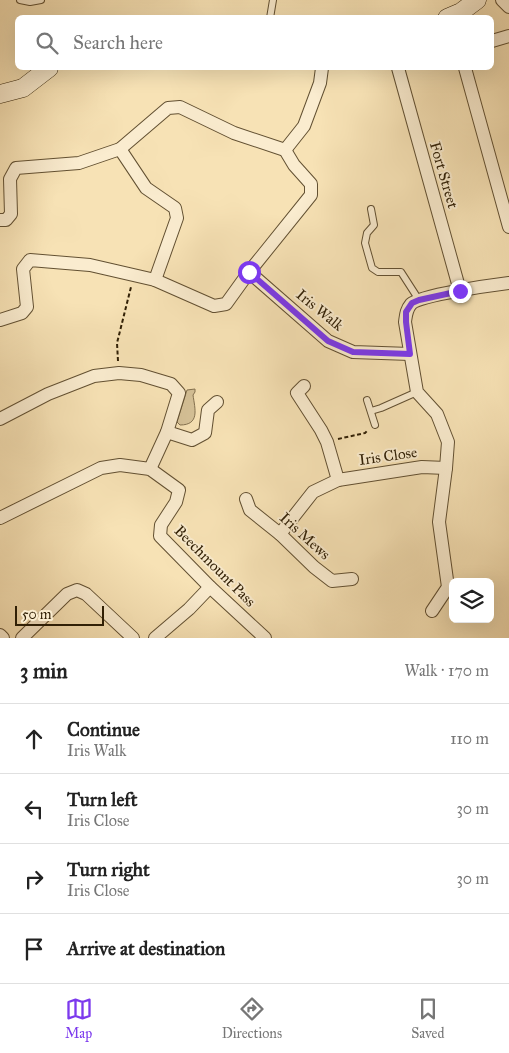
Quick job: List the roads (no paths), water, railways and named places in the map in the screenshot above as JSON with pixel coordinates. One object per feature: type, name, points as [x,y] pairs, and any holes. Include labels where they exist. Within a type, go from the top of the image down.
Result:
[{"type":"street","points":[[454,15],[477,0]]},
{"type":"street","points":[[502,0],[509,7]]},
{"type":"street","points":[[494,40],[509,36]]},
{"type":"street","points":[[0,94],[23,88],[46,70]]},
{"type":"street","points":[[286,150],[304,126],[320,83],[322,70]]},
{"type":"street","name":"Fort Street","points":[[399,70],[460,291]]},
{"type":"street","points":[[466,70],[509,226]]},
{"type":"street","points":[[0,220],[6,220],[11,214],[10,179],[16,168],[79,163],[120,148],[168,108],[180,107],[234,133],[286,150],[294,165],[311,184],[311,195],[249,272],[226,304],[214,306],[155,280],[90,265],[30,260],[23,268],[27,307],[22,313],[0,320]]},
{"type":"street","points":[[120,148],[146,188],[175,208],[177,218],[155,280]]},
{"type":"street","name":"Iris Walk","points":[[249,272],[328,341],[353,352],[410,354]]},
{"type":"street","points":[[432,611],[448,587],[439,522],[448,442],[437,414],[418,392],[410,354],[406,312],[412,303],[419,300],[509,283]]},
{"type":"street","points":[[0,419],[48,394],[94,376],[119,373],[141,375],[171,384],[179,393],[167,432],[150,468],[120,464],[101,468],[0,518]]},
{"type":"street","points":[[304,386],[297,394],[327,442],[338,480]]},
{"type":"street","points":[[167,432],[192,440],[205,433],[208,410],[217,402]]},
{"type":"street","name":"Iris Close","points":[[280,534],[313,492],[338,480],[422,467],[446,468]]},
{"type":"street","name":"Beechmount Pass","points":[[150,468],[179,490],[176,502],[162,525],[160,536],[210,587],[265,638]]},
{"type":"street","name":"Iris Mews","points":[[246,499],[250,510],[332,581],[352,579]]},
{"type":"street","points":[[155,638],[189,609],[210,587]]},
{"type":"street","points":[[22,638],[68,594],[78,590],[86,594],[133,638]]},
{"type":"street","points":[[0,635],[3,638]]},
{"type":"lane","points":[[20,0],[30,2],[41,0]]},
{"type":"lane","points":[[270,15],[273,0]]},
{"type":"lane","points":[[371,209],[374,225],[367,233],[365,242],[372,268],[378,272],[401,272],[419,300]]},
{"type":"lane","points":[[371,411],[418,392]]},
{"type":"lane","points":[[367,400],[375,425]]}]
